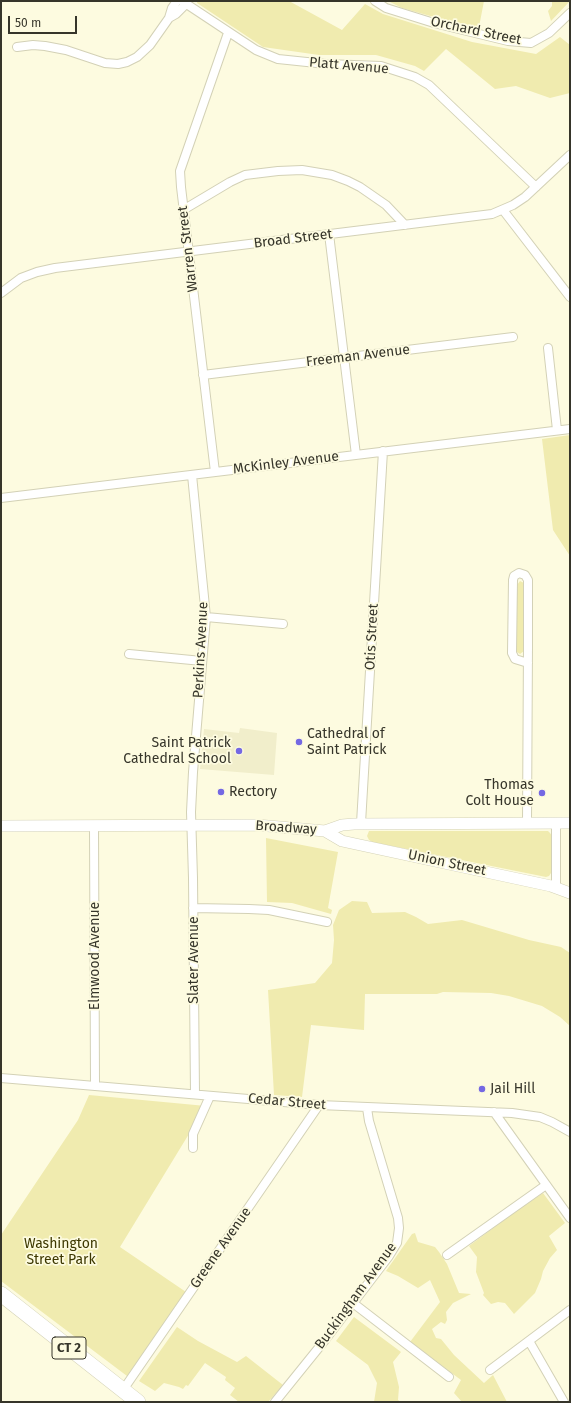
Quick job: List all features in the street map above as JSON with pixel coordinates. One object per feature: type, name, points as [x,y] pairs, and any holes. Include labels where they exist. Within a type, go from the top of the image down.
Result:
[{"type":"highway","name":"CT 2","points":[[1,1294],[138,1402]]},
{"type":"main road","name":"Broadway","points":[[1,826],[257,825],[325,831],[342,824],[570,823]]},
{"type":"main road","name":"Union Street","points":[[325,831],[342,841],[556,887],[570,893]]},
{"type":"street","points":[[17,47],[33,45],[51,46],[98,62],[112,64],[123,63],[137,57],[146,50],[169,18],[176,1]]},
{"type":"street","name":"Orchard Street","points":[[375,1],[386,8],[434,23],[508,41],[531,43],[549,33],[570,13]]},
{"type":"street","points":[[169,18],[176,14],[184,2]]},
{"type":"street","name":"Platt Avenue","points":[[184,2],[228,33],[256,50],[278,59],[326,64],[381,66],[415,77],[429,85],[536,187]]},
{"type":"street","name":"Warren Street","points":[[215,472],[180,175],[181,166],[228,33]]},
{"type":"street","name":"Broad Street","points":[[1,293],[21,278],[43,270],[486,215],[503,210],[519,201],[570,155]]},
{"type":"street","points":[[183,210],[230,182],[245,175],[302,170],[332,175],[354,183],[382,201],[405,225]]},
{"type":"street","points":[[503,210],[570,297]]},
{"type":"street","points":[[329,234],[356,455]]},
{"type":"street","name":"Freeman Avenue","points":[[203,375],[513,337]]},
{"type":"street","points":[[548,348],[557,430]]},
{"type":"street","name":"McKinley Avenue","points":[[1,498],[570,429]]},
{"type":"street","name":"Otis Street","points":[[361,824],[383,452]]},
{"type":"street","name":"Perkins Avenue","points":[[191,825],[192,786],[206,617],[192,475]]},
{"type":"street","points":[[527,823],[528,663],[528,580],[525,575],[519,573],[514,576],[513,580],[512,653],[515,659],[528,663]]},
{"type":"street","points":[[206,617],[284,624]]},
{"type":"street","points":[[129,654],[202,661]]},
{"type":"street","points":[[556,823],[556,887]]},
{"type":"street","name":"Slater Avenue","points":[[191,825],[194,908],[195,1094]]},
{"type":"street","name":"Elmwood Avenue","points":[[94,826],[95,1086]]},
{"type":"street","points":[[194,908],[269,910],[327,922]]},
{"type":"street","name":"Cedar Street","points":[[1,1078],[319,1105],[494,1112],[527,1115],[552,1122],[570,1132]]},
{"type":"street","points":[[193,1148],[193,1134],[210,1096]]},
{"type":"street","name":"Greene Avenue","points":[[123,1390],[319,1105]]},
{"type":"street","name":"Buckingham Avenue","points":[[274,1402],[313,1356],[397,1243],[399,1232],[398,1218],[369,1121],[367,1108]]},
{"type":"street","points":[[494,1112],[570,1218]]},
{"type":"street","points":[[447,1255],[546,1185]]},
{"type":"street","points":[[353,1303],[449,1377]]},
{"type":"street","points":[[490,1370],[570,1310]]},
{"type":"street","points":[[529,1341],[564,1402]]},
{"type":"shaded area","name":"Saint Patrick Cathedral School","points":[[240,728],[277,733],[274,775],[200,769],[204,729],[239,733]]},
{"type":"green space","points":[[197,1],[289,1],[342,30],[365,4],[383,14],[472,42],[536,54],[560,37],[570,45],[570,93],[550,98],[516,86],[495,89],[446,49],[424,71],[415,66],[376,55],[319,55],[263,47],[197,3]]},
{"type":"green space","points":[[388,1],[484,1],[479,27],[448,21],[402,8]]},
{"type":"green space","points":[[552,1],[570,1],[551,21],[548,11],[552,6]]},
{"type":"green space","points":[[570,435],[570,556],[553,530],[542,439]]},
{"type":"green space","points":[[520,581],[524,583],[524,651],[520,654],[517,652],[517,585]]},
{"type":"green space","points":[[369,831],[548,831],[552,836],[551,873],[546,877],[372,842],[367,836]]},
{"type":"green space","points":[[266,838],[338,852],[328,908],[332,910],[331,914],[292,903],[267,902]]},
{"type":"green space","points":[[352,901],[367,902],[372,913],[405,912],[428,924],[462,920],[529,940],[561,947],[570,953],[570,1026],[560,1017],[542,1006],[509,996],[491,993],[443,992],[437,994],[365,994],[364,1030],[311,1025],[302,1097],[274,1095],[268,990],[315,983],[332,963],[334,940],[333,925],[339,910]]},
{"type":"green space","name":"Washington Street Park","points":[[89,1095],[206,1106],[120,1247],[186,1292],[127,1376],[1,1281],[1,1235],[78,1120]]},
{"type":"green space","points":[[543,1193],[565,1223],[549,1236],[557,1250],[550,1258],[543,1271],[535,1293],[514,1314],[505,1303],[498,1302],[491,1304],[483,1295],[484,1293],[476,1272],[477,1257],[469,1246]]},
{"type":"green space","points":[[415,1233],[418,1242],[435,1247],[439,1252],[447,1264],[459,1293],[471,1294],[453,1303],[446,1312],[447,1320],[445,1324],[441,1322],[432,1329],[436,1338],[441,1339],[454,1355],[484,1383],[493,1375],[507,1402],[462,1402],[454,1393],[461,1380],[410,1342],[440,1302],[430,1280],[418,1288],[398,1276],[386,1271],[412,1234]]},
{"type":"green space","points":[[354,1317],[401,1352],[393,1362],[399,1387],[398,1400],[401,1402],[374,1402],[377,1383],[368,1365],[336,1341]]},
{"type":"green space","points":[[177,1327],[198,1341],[237,1362],[246,1356],[283,1385],[268,1402],[239,1402],[230,1395],[235,1388],[225,1380],[226,1377],[205,1363],[188,1386],[186,1385],[183,1389],[164,1383],[155,1391],[139,1381]]},
{"type":"place","name":"Cathedral of Saint Patrick","points":[[299,742]]},
{"type":"place","name":"Saint Patrick Cathedral School","points":[[239,751]]},
{"type":"place","name":"Rectory","points":[[221,792]]},
{"type":"place","name":"Thomas Colt House","points":[[542,793]]},
{"type":"place","name":"Jail Hill","points":[[482,1089]]}]
